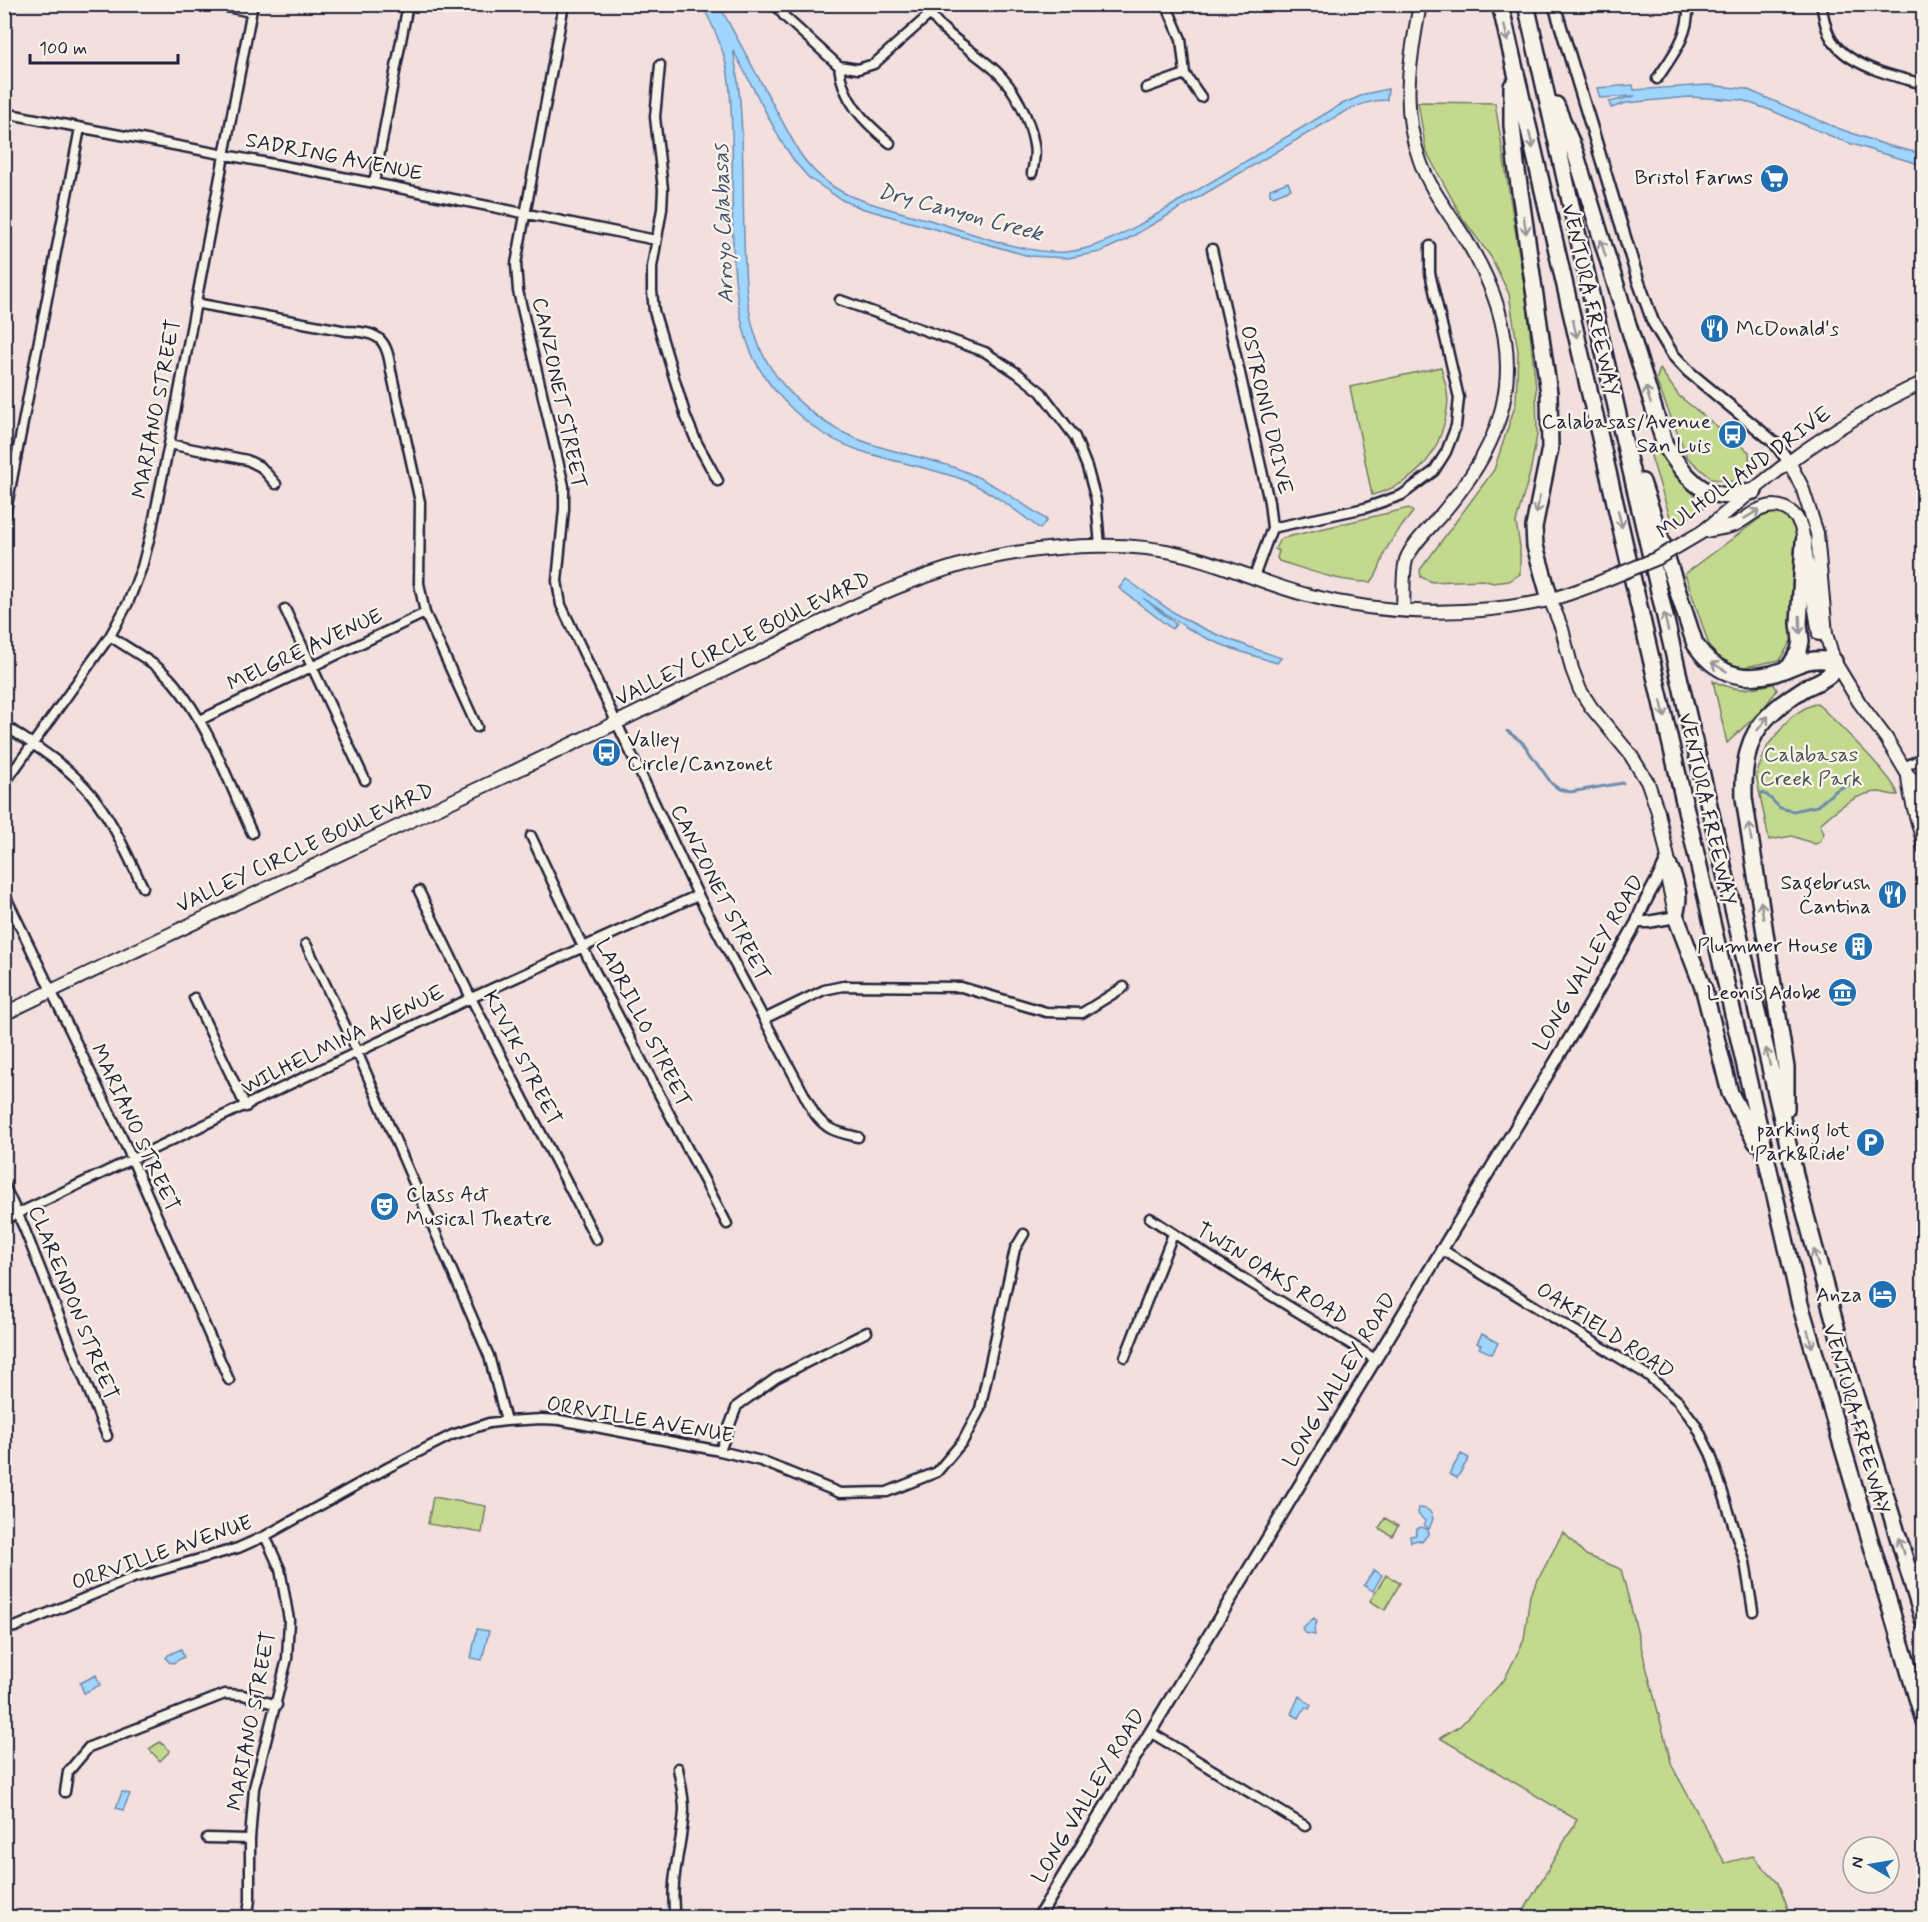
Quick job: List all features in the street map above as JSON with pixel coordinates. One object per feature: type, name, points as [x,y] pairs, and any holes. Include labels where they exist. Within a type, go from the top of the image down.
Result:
[{"type":"highway","name":"VENTURA FREEWAY","points":[[1500,4],[1800,1304],[1923,1721]]},
{"type":"highway","name":"VENTURA FREEWAY","points":[[1526,4],[1618,415],[1786,1135],[1813,1245],[1848,1371],[1923,1622]]},
{"type":"highway","points":[[1513,62],[1512,125],[1515,154],[1549,393],[1550,448],[1534,527],[1534,546],[1550,599]]},
{"type":"highway","points":[[1539,62],[1575,152],[1665,445],[1684,472],[1714,494],[1726,495],[1754,490]]},
{"type":"highway","points":[[1618,415],[1660,532],[1695,644],[1704,657],[1723,671],[1749,678],[1773,673],[1813,659],[1834,661],[1830,674],[1775,708],[1767,717],[1753,737],[1743,771],[1744,798],[1786,1068],[1786,1135]]},
{"type":"highway","points":[[1790,666],[1799,651],[1801,641],[1799,623],[1804,542]]},
{"type":"highway","points":[[1676,917],[1704,990],[1730,1094],[1766,1160]]},
{"type":"main road","points":[[1403,610],[1406,560],[1483,460],[1500,416],[1507,368],[1506,341],[1493,289],[1479,260],[1428,180],[1413,138],[1407,85],[1420,4]]},
{"type":"main road","name":"MULHOLLAND DRIVE","points":[[1550,599],[1593,585],[1658,558],[1702,532],[1789,462],[1853,418],[1923,382]]},
{"type":"main road","points":[[1789,462],[1802,487],[1817,533],[1826,634],[1834,661]]},
{"type":"main road","points":[[1702,532],[1733,525],[1760,508],[1772,506],[1792,511],[1799,519],[1819,634],[1854,694],[1886,738],[1906,771],[1919,786],[1923,798]]},
{"type":"main road","name":"VALLEY CIRCLE BOULEVARD","points":[[4,1014],[616,723],[810,628],[922,576],[970,562],[1015,553],[1100,546],[1146,548],[1181,554],[1306,595],[1347,603],[1403,610],[1476,610],[1550,599]]},
{"type":"main road","name":"LONG VALLEY ROAD","points":[[1550,599],[1562,629],[1580,690],[1630,754],[1648,783],[1658,812],[1668,858]]},
{"type":"main road","points":[[1906,771],[1908,789],[1920,825],[1923,848]]},
{"type":"main road","points":[[1668,858],[1668,882],[1676,917]]},
{"type":"street","points":[[211,4],[252,8]]},
{"type":"street","points":[[374,183],[408,4]]},
{"type":"street","name":"CANZONET STREET","points":[[564,4],[516,264],[518,291],[564,486],[557,581],[561,605],[698,895],[814,1113],[830,1130],[858,1137]]},
{"type":"street","points":[[775,4],[785,17],[839,66],[858,69],[874,64],[929,15]]},
{"type":"street","points":[[924,4],[929,15],[947,33],[997,72],[1013,94],[1026,118],[1034,146],[1032,173]]},
{"type":"street","points":[[1166,4],[1181,39],[1185,74],[1201,97]]},
{"type":"street","points":[[1554,4],[1638,280],[1658,331],[1673,355],[1689,372],[1775,443],[1789,462]]},
{"type":"street","points":[[1657,79],[1682,43],[1688,26],[1689,6],[1711,4]]},
{"type":"street","points":[[1821,4],[1826,28],[1832,41],[1846,56],[1879,70],[1923,84]]},
{"type":"street","name":"MARIANO STREET","points":[[4,784],[110,636],[128,603],[142,567],[169,444],[252,8]]},
{"type":"street","points":[[660,65],[655,117],[663,189],[662,209],[652,267],[654,311],[686,417],[718,481]]},
{"type":"street","points":[[839,66],[840,81],[850,103],[870,126],[890,143]]},
{"type":"street","points":[[1146,88],[1185,74]]},
{"type":"street","name":"SADRING AVENUE","points":[[4,113],[374,183],[656,240]]},
{"type":"street","points":[[4,521],[80,128]]},
{"type":"street","points":[[1272,528],[1375,505],[1402,495],[1434,471],[1446,452],[1456,426],[1459,398],[1430,273],[1430,246]]},
{"type":"street","name":"OSTRONIC DRIVE","points":[[1212,249],[1269,502],[1272,528],[1254,577]]},
{"type":"street","points":[[840,300],[985,352],[1017,373],[1041,393],[1061,416],[1079,447],[1096,500],[1100,546]]},
{"type":"street","points":[[195,303],[347,331],[360,331],[380,338],[388,350],[420,502],[419,583],[425,613],[477,727]]},
{"type":"street","points":[[169,444],[247,460],[261,467],[276,484]]},
{"type":"street","points":[[285,609],[365,780]]},
{"type":"street","name":"MELGRE AVENUE","points":[[200,720],[425,613]]},
{"type":"street","points":[[110,636],[172,681],[200,720],[252,833]]},
{"type":"street","points":[[4,725],[62,764],[86,787],[106,814],[143,887]]},
{"type":"street","points":[[1906,771],[1923,757]]},
{"type":"street","name":"LADRILLO STREET","points":[[531,836],[583,947],[727,1224]]},
{"type":"street","name":"LONG VALLEY ROAD","points":[[1038,1917],[1586,1011],[1637,922],[1641,909],[1661,876],[1668,858]]},
{"type":"street","name":"KIVIK STREET","points":[[419,891],[471,998],[596,1239]]},
{"type":"street","name":"MARIANO STREET","points":[[4,893],[132,1159],[229,1380]]},
{"type":"street","name":"WILHELMINA AVENUE","points":[[4,1220],[246,1107],[471,998],[698,895]]},
{"type":"street","points":[[1637,922],[1676,917]]},
{"type":"street","points":[[306,944],[357,1054],[489,1356],[507,1421]]},
{"type":"street","points":[[764,1019],[824,990],[843,986],[961,987],[1046,1012],[1082,1013],[1124,987]]},
{"type":"street","points":[[194,998],[246,1107]]},
{"type":"street","name":"CLARENDON STREET","points":[[4,1185],[18,1213],[107,1436]]},
{"type":"street","name":"TWIN OAKS ROAD","points":[[1150,1218],[1375,1359]]},
{"type":"street","name":"ORRVILLE AVENUE","points":[[4,1629],[15,1627],[133,1578],[238,1548],[265,1536],[452,1435],[489,1423],[560,1420],[761,1461],[840,1493],[887,1492],[937,1472],[963,1442],[980,1409],[1015,1249],[1024,1234]]},
{"type":"street","points":[[1125,1357],[1173,1234]]},
{"type":"street","name":"OAKFIELD ROAD","points":[[1441,1249],[1646,1374],[1678,1401],[1696,1425],[1711,1455],[1745,1562],[1753,1611]]},
{"type":"street","points":[[720,1451],[736,1406],[776,1378],[867,1332]]},
{"type":"street","name":"MARIANO STREET","points":[[248,1917],[254,1788],[287,1659],[289,1620],[280,1569],[265,1536]]},
{"type":"street","points":[[65,1792],[68,1772],[89,1747],[225,1694],[243,1695],[277,1705]]},
{"type":"street","points":[[1150,1732],[1305,1826]]},
{"type":"street","points":[[675,1917],[672,1899],[684,1809],[678,1768]]},
{"type":"street","points":[[207,1838],[250,1839]]},
{"type":"green space","points":[[1418,102],[1495,103],[1527,304],[1536,388],[1537,435],[1530,473],[1516,522],[1520,547],[1520,574],[1509,581],[1432,582],[1421,577],[1420,570],[1494,470],[1516,403],[1518,351],[1509,294],[1491,257],[1463,219],[1426,151]]},
{"type":"green space","points":[[1441,367],[1448,404],[1444,425],[1432,453],[1414,475],[1388,490],[1372,495],[1350,387]]},
{"type":"green space","points":[[1660,369],[1679,396],[1749,452],[1750,469],[1736,482],[1712,479],[1687,457],[1656,380]]},
{"type":"green space","points":[[1661,449],[1679,476],[1704,501],[1705,507],[1673,527],[1650,453]]},
{"type":"green space","points":[[1409,508],[1413,512],[1391,541],[1378,572],[1371,582],[1325,575],[1279,561],[1277,558],[1279,551],[1275,549],[1283,538]]},
{"type":"green space","points":[[1778,511],[1798,527],[1800,561],[1795,585],[1792,639],[1780,660],[1740,668],[1712,654],[1685,574],[1763,516]]},
{"type":"green space","points":[[1713,681],[1737,689],[1774,684],[1777,690],[1763,709],[1727,743]]},
{"type":"green space","name":"Calabasas Creek Park","points":[[1817,703],[1887,776],[1898,795],[1879,792],[1855,798],[1820,824],[1824,833],[1820,842],[1815,844],[1792,836],[1769,840],[1756,775],[1768,745],[1791,717]]},
{"type":"green space","points":[[433,1497],[486,1506],[482,1533],[428,1524]]},
{"type":"green space","points":[[1385,1518],[1398,1526],[1392,1536],[1379,1528]]},
{"type":"green space","points":[[1563,1532],[1586,1555],[1621,1569],[1672,1766],[1725,1863],[1753,1856],[1778,1883],[1791,1917],[1520,1917],[1577,1820],[1440,1738],[1460,1726],[1504,1680],[1524,1640],[1530,1595]]},
{"type":"green space","points":[[1386,1575],[1400,1583],[1385,1610],[1370,1601]]},
{"type":"green space","points":[[160,1742],[170,1751],[160,1761],[149,1749]]},
{"type":"water","points":[[702,5],[719,5],[799,152],[814,171],[826,181],[846,194],[867,202],[999,242],[1034,250],[1076,251],[1104,242],[1139,225],[1340,105],[1365,94],[1388,89],[1387,100],[1365,103],[1344,112],[1126,240],[1100,252],[1068,258],[1029,256],[861,208],[842,200],[809,178],[780,139],[733,50],[740,96],[747,298],[755,334],[768,364],[788,390],[826,423],[854,438],[942,463],[980,479],[1047,520],[1040,529],[1013,508],[964,480],[865,452],[828,436],[793,410],[762,373],[751,352],[738,300],[733,243],[732,131],[728,76],[720,43]]},
{"type":"water","points":[[1633,85],[1634,90],[1708,85],[1746,89],[1837,128],[1886,145],[1923,154],[1923,165],[1840,140],[1741,100],[1689,97],[1626,103],[1611,108],[1609,102],[1635,96],[1600,98],[1597,88]]},
{"type":"water","points":[[1288,182],[1291,189],[1270,195],[1270,189]]},
{"type":"water","points":[[1126,579],[1181,617],[1230,640],[1281,658],[1277,663],[1217,643],[1184,626],[1143,598],[1176,624],[1172,629],[1119,588]]},
{"type":"water","points":[[1482,1334],[1498,1343],[1492,1354],[1479,1348],[1481,1345],[1477,1343]]},
{"type":"water","points":[[1461,1454],[1469,1458],[1457,1478],[1449,1474]]},
{"type":"water","points":[[1419,1508],[1427,1509],[1431,1514],[1433,1519],[1429,1529],[1418,1514]]},
{"type":"water","points":[[1421,1527],[1427,1529],[1429,1533],[1422,1542],[1418,1540],[1411,1542],[1410,1536],[1416,1535],[1417,1529]]},
{"type":"water","points":[[1374,1570],[1382,1575],[1373,1591],[1364,1585]]},
{"type":"water","points":[[1314,1618],[1317,1622],[1314,1629],[1315,1635],[1305,1633],[1302,1628]]},
{"type":"water","points":[[477,1629],[489,1631],[482,1660],[471,1658]]},
{"type":"water","points":[[181,1649],[184,1657],[173,1663],[169,1662],[166,1658],[168,1655]]},
{"type":"water","points":[[96,1675],[100,1685],[84,1693],[80,1683]]},
{"type":"water","points":[[1299,1696],[1311,1705],[1309,1709],[1305,1707],[1299,1718],[1291,1714]]},
{"type":"water","points":[[122,1792],[130,1794],[123,1810],[116,1808]]},
{"type":"waterway","name":"Arroyo Calabasas","points":[[1507,731],[1522,742],[1552,784],[1559,789],[1570,792],[1623,783]]},
{"type":"waterway","name":"Arroyo Calabasas","points":[[1761,793],[1767,795],[1780,808],[1793,811],[1817,806],[1838,789],[1851,784]]},
{"type":"place","name":"Bristol Farms","points":[[1774,178]]},
{"type":"place","name":"McDonald's","points":[[1715,329]]},
{"type":"place","name":"Calabasas/Avenue San Luis","points":[[1732,434]]},
{"type":"place","name":"Valley Circle/Canzonet","points":[[606,752]]},
{"type":"place","name":"Sagebrush Cantina","points":[[1892,895]]},
{"type":"place","name":"Plummer House","points":[[1859,946]]},
{"type":"place","name":"Leonis Adobe","points":[[1842,993]]},
{"type":"place","name":"parking lot 'Park&Ride'","points":[[1871,1142]]},
{"type":"place","name":"Class Act Musical Theatre","points":[[385,1207]]},
{"type":"place","name":"Anza","points":[[1883,1295]]},
{"type":"water label","name":"Dry Canyon Creek","points":[[960,213]]}]
